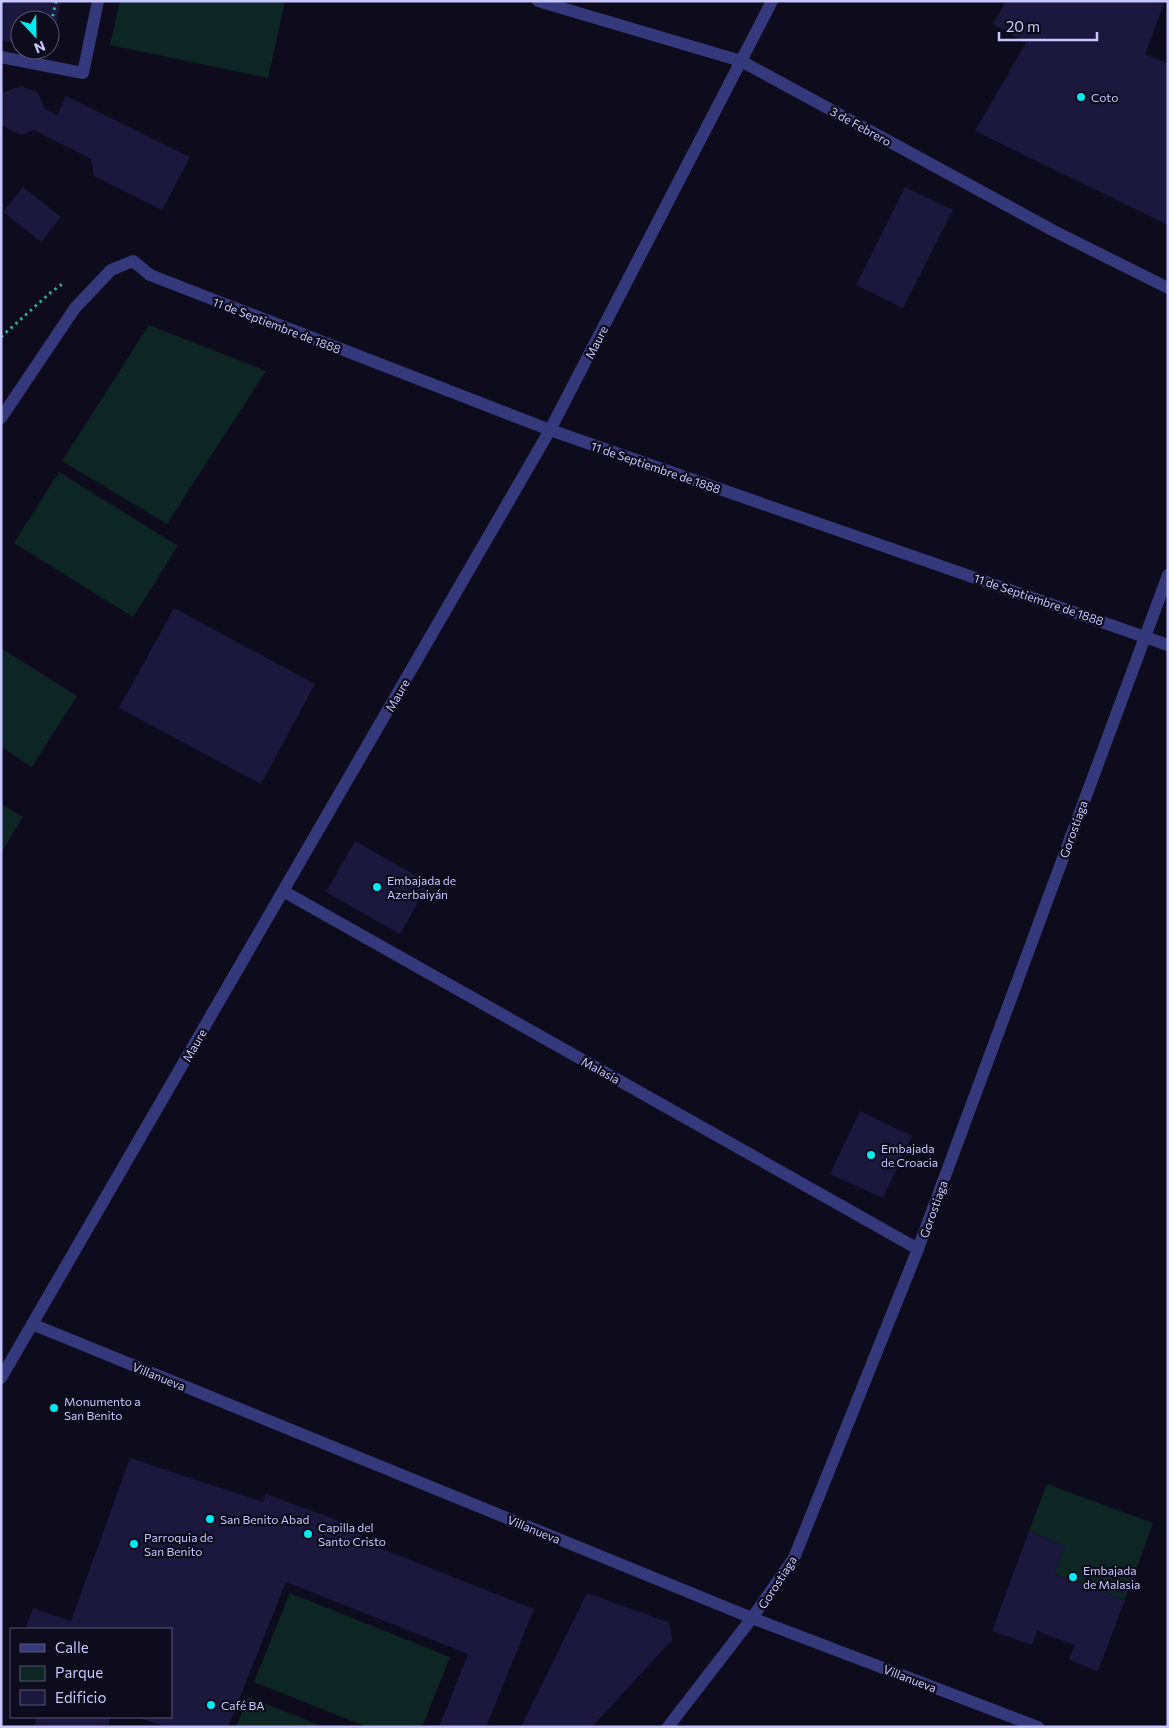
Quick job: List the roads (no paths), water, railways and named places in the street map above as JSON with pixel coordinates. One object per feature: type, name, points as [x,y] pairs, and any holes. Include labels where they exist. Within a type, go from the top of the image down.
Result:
[{"type":"street","points":[[1,57],[83,73],[98,1]]},
{"type":"street","name":"3 de Febrero","points":[[538,1],[741,61],[1054,231],[1168,288]]},
{"type":"street","name":"Maure","points":[[1,1378],[550,430],[772,1]]},
{"type":"street","name":"11 de Septiembre de 1888","points":[[1,418],[76,308],[112,270],[133,261],[150,275],[550,430],[1168,644]]},
{"type":"street","name":"Gorostiaga","points":[[668,1727],[752,1618],[794,1558],[918,1249],[1168,575]]},
{"type":"street","name":"Malasia","points":[[283,891],[918,1249]]},
{"type":"street","name":"Villanueva","points":[[32,1324],[752,1618],[1038,1727]]},
{"type":"place","name":"Coto","points":[[1081,97]]},
{"type":"place","name":"Embajada de Azerbaiyán","points":[[377,887]]},
{"type":"place","name":"Embajada de Croacia","points":[[871,1155]]},
{"type":"place","name":"Monumento a San Benito","points":[[54,1408]]},
{"type":"place","name":"San Benito Abad","points":[[210,1519]]},
{"type":"place","name":"Capilla del Santo Cristo","points":[[308,1534]]},
{"type":"place","name":"Parroquia de San Benito","points":[[134,1544]]},
{"type":"place","name":"Embajada de Malasia","points":[[1073,1577]]},
{"type":"place","name":"Café BA","points":[[211,1705]]}]
